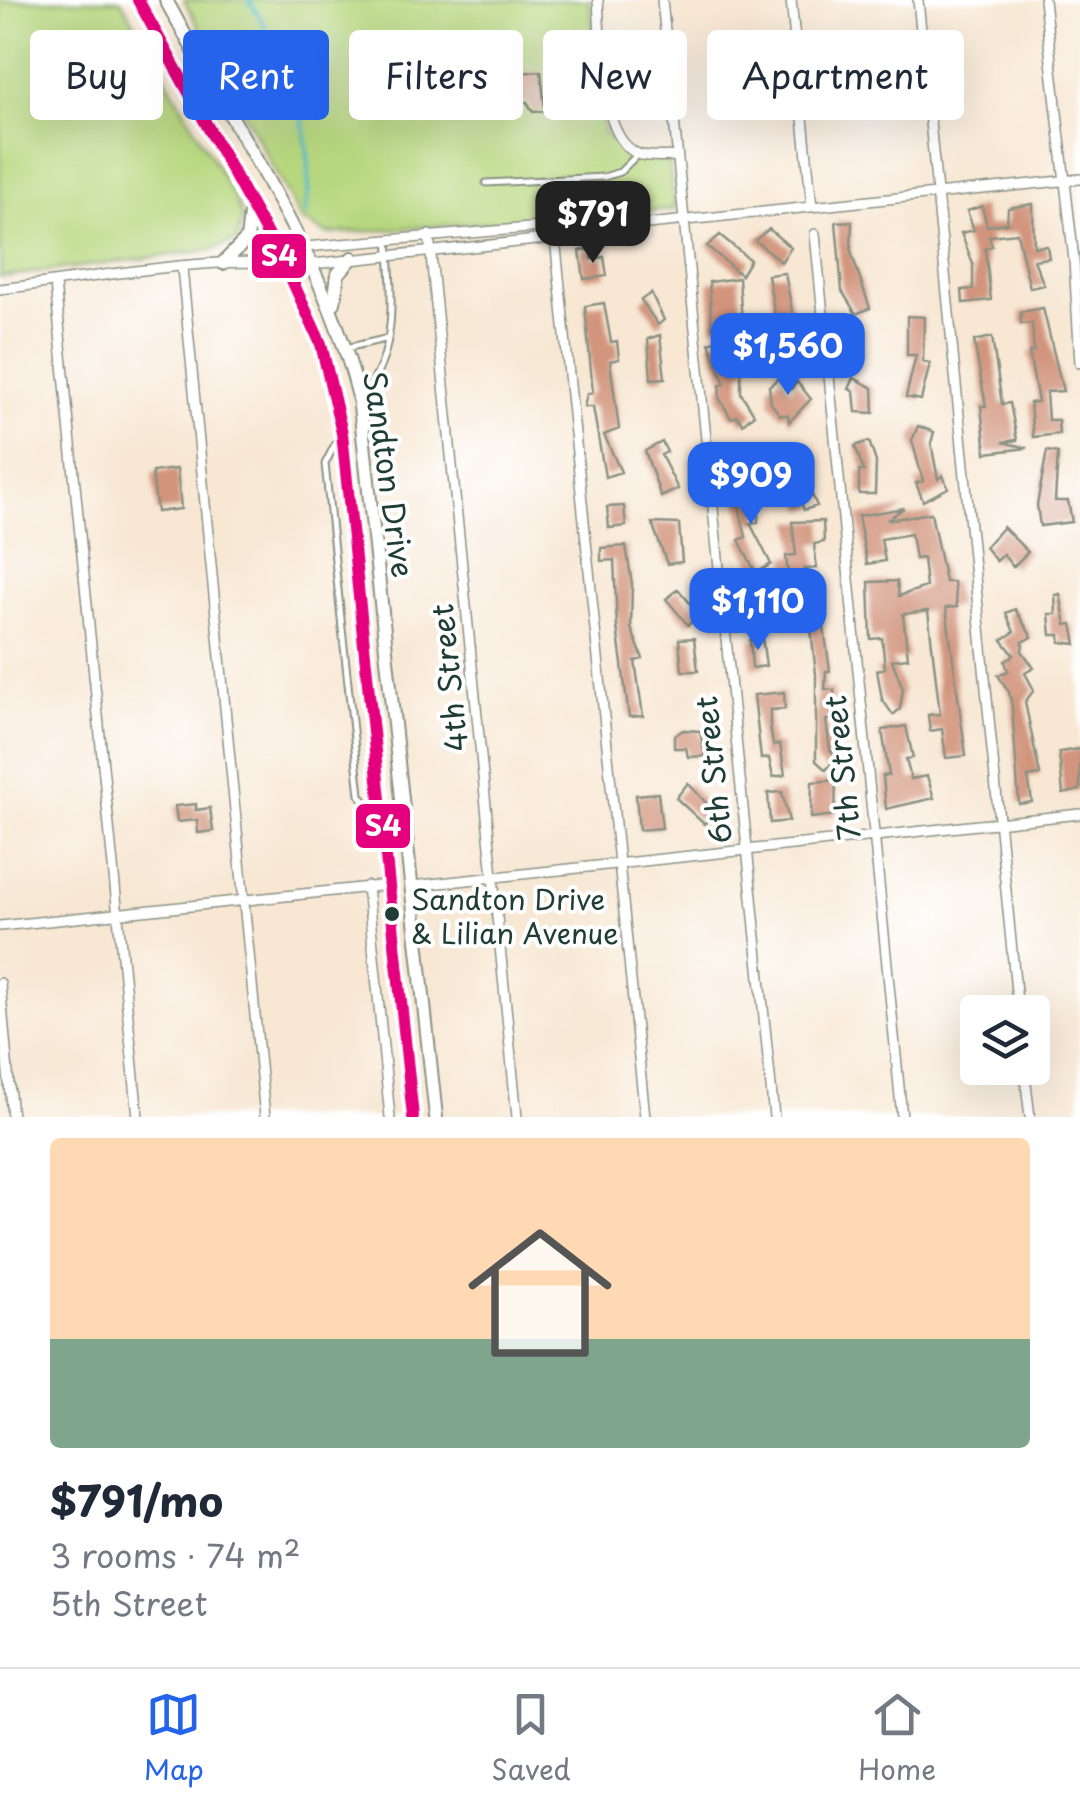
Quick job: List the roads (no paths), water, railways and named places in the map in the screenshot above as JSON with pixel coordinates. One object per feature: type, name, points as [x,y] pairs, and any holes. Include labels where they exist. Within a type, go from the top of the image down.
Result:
[{"type":"main road","name":"Sandton Drive","points":[[138,0],[251,204],[274,256],[286,267],[322,344],[342,433],[413,1117]]},
{"type":"main road","name":"Sandton Drive","points":[[166,0],[306,247],[334,310],[358,396],[436,1117]]},
{"type":"main road","points":[[223,263],[246,239],[251,204]]},
{"type":"main road","points":[[334,310],[338,274],[352,258]]},
{"type":"street","points":[[598,0],[611,125],[622,143],[638,154],[677,156]]},
{"type":"street","name":"6th Street","points":[[662,0],[687,217],[702,418],[774,1117]]},
{"type":"street","points":[[791,0],[812,208]]},
{"type":"street","points":[[918,0],[1016,995]]},
{"type":"street","points":[[1044,0],[1068,198],[1080,363]]},
{"type":"street","points":[[0,289],[274,256],[306,247],[554,226],[570,230],[1080,179]]},
{"type":"street","points":[[286,267],[555,238],[570,230]]},
{"type":"street","name":"7th Street","points":[[816,234],[902,1117]]},
{"type":"street","name":"4th Street","points":[[429,235],[517,1117]]},
{"type":"street","points":[[555,238],[645,1117]]},
{"type":"street","points":[[182,268],[265,1117]]},
{"type":"street","points":[[55,284],[138,1117]]},
{"type":"street","points":[[412,886],[1080,814]]},
{"type":"street","points":[[0,926],[389,884]]},
{"type":"street","points":[[368,886],[390,1117]]},
{"type":"street","points":[[0,983],[12,1117]]},
{"type":"street","points":[[1026,1085],[1030,1117]]},
{"type":"lane","points":[[486,183],[604,177],[620,172],[638,154]]},
{"type":"lane","points":[[358,396],[379,377],[385,339],[388,239]]},
{"type":"lane","points":[[346,348],[385,339]]},
{"type":"lane","points":[[342,433],[330,448],[325,464],[360,795],[382,824]]},
{"type":"waterway","points":[[249,0],[277,49],[298,102],[308,158],[305,214]]},
{"type":"place","name":"Sandton Drive & Lilian Avenue","points":[[392,914]]}]
